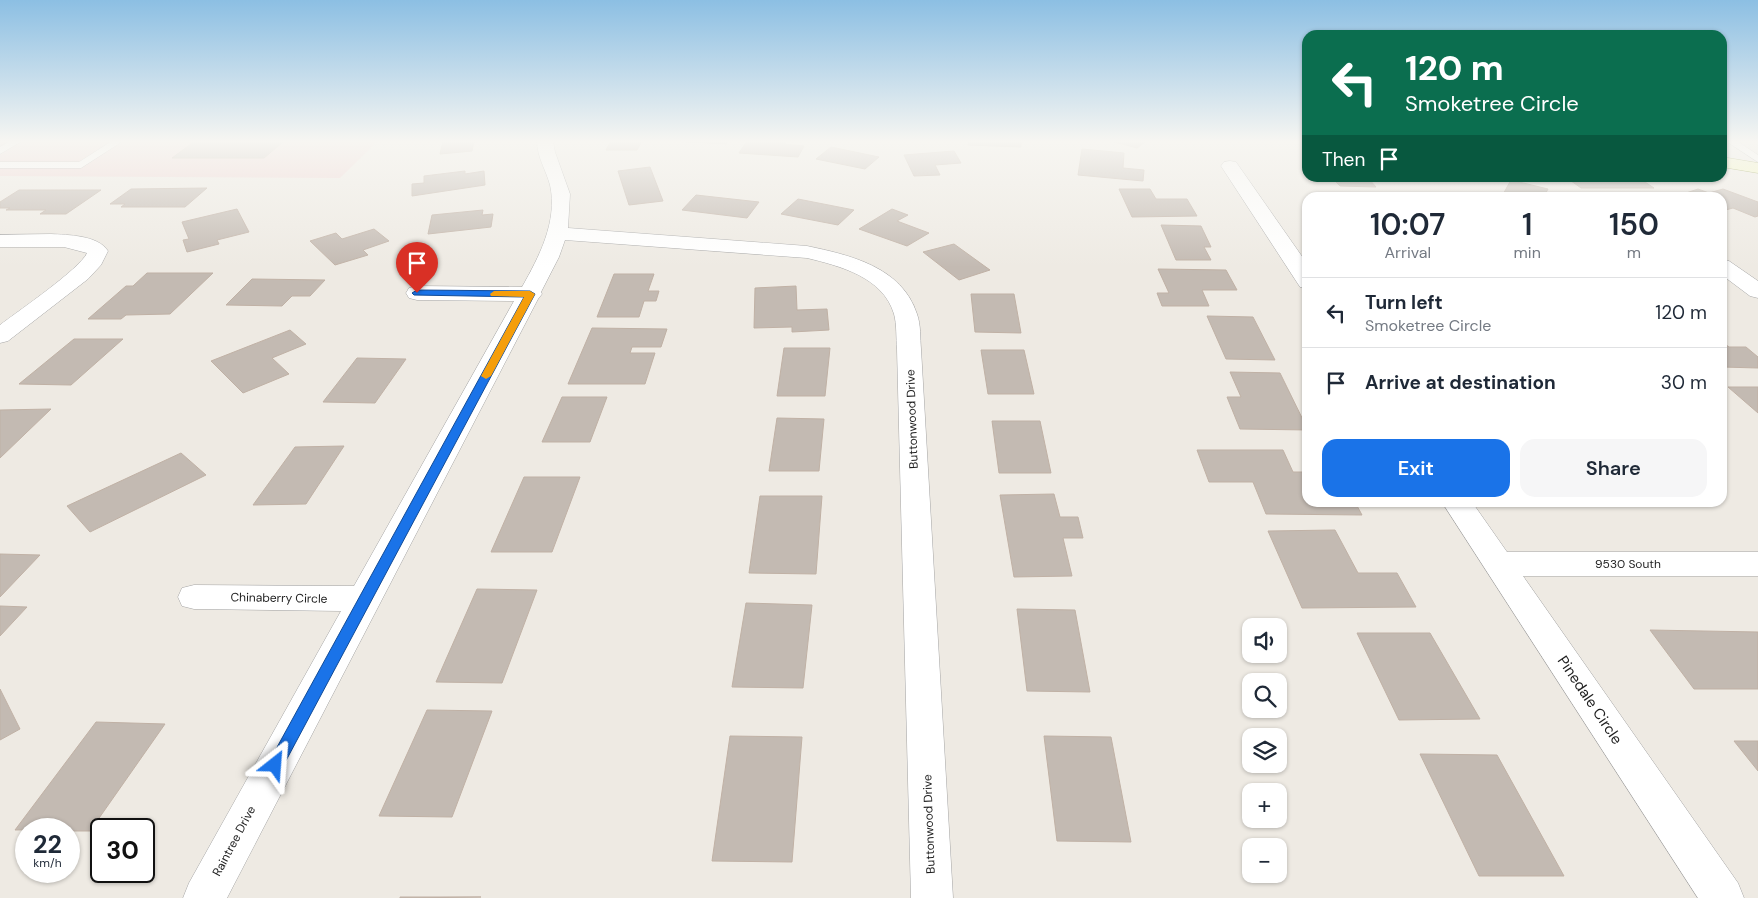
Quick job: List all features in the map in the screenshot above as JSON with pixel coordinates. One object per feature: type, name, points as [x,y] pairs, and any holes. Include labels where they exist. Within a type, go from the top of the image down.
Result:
[{"type":"street","name":"Raintree Drive","points":[[204,898],[549,257],[557,234],[562,208],[558,183]]},
{"type":"street","points":[[1241,183],[1302,273]]},
{"type":"street","name":"Buttonwood Drive","points":[[557,234],[807,252],[836,258],[860,267],[878,277],[891,288],[900,301],[906,315],[909,349],[932,898]]},
{"type":"street","points":[[0,241],[67,241],[89,244],[98,251],[94,261],[80,274],[0,336]]},
{"type":"street","points":[[1727,269],[1758,291]]},
{"type":"street","points":[[417,293],[530,294]]},
{"type":"street","name":"Pinedale Circle","points":[[1459,507],[1723,898]]},
{"type":"street","name":"9530 South","points":[[1498,564],[1758,564]]},
{"type":"street","name":"Chinaberry Circle","points":[[194,597],[365,598]]},
{"type":"building","points":[[485,183],[485,185],[412,196],[412,184]]},
{"type":"building","points":[[622,183],[656,183],[663,201],[629,205]]},
{"type":"building","points":[[1337,183],[1372,183],[1376,187],[1340,186]]},
{"type":"building","points":[[1509,183],[1523,183],[1548,189],[1546,192],[1504,192]]},
{"type":"building","points":[[1574,183],[1646,183],[1654,188],[1581,188]]},
{"type":"building","points":[[207,188],[185,207],[121,207],[125,204],[110,204],[131,189]]},
{"type":"building","points":[[1119,189],[1150,189],[1156,199],[1187,199],[1197,216],[1132,217]]},
{"type":"building","points":[[1698,189],[1706,192],[1689,192]]},
{"type":"building","points":[[1723,189],[1758,202],[1758,216],[1755,217],[1733,208],[1727,210],[1727,192],[1712,192]]},
{"type":"building","points":[[19,190],[101,190],[66,214],[40,214],[46,210],[6,210],[10,208],[0,208],[0,202]]},
{"type":"building","points":[[696,195],[759,202],[747,218],[682,210]]},
{"type":"building","points":[[798,199],[854,210],[838,225],[781,214]]},
{"type":"building","points":[[237,209],[249,232],[217,240],[219,244],[187,252],[183,240],[189,239],[182,222]]},
{"type":"building","points":[[892,209],[908,215],[897,221],[929,233],[907,246],[859,229]]},
{"type":"building","points":[[483,210],[482,215],[493,214],[491,227],[428,234],[432,215]]},
{"type":"building","points":[[1161,225],[1201,226],[1211,247],[1204,247],[1211,260],[1176,260]]},
{"type":"building","points":[[374,229],[389,241],[363,250],[368,255],[335,265],[310,241],[336,233],[342,239]]},
{"type":"building","points":[[954,244],[990,270],[959,280],[923,252]]},
{"type":"building","points":[[1158,269],[1226,270],[1237,290],[1202,290],[1209,306],[1162,306],[1157,293],[1169,293]]},
{"type":"building","points":[[147,273],[213,273],[170,314],[126,315],[121,319],[88,319],[126,286],[133,286]]},
{"type":"building","points":[[614,274],[654,274],[648,291],[659,291],[656,301],[644,301],[639,317],[597,317]]},
{"type":"building","points":[[252,279],[325,280],[310,296],[292,296],[282,306],[226,305]]},
{"type":"building","points":[[796,286],[797,310],[827,309],[829,330],[792,332],[792,327],[754,328],[755,288]]},
{"type":"building","points":[[971,294],[1014,294],[1021,333],[975,332]]},
{"type":"building","points":[[1207,316],[1253,317],[1275,360],[1226,359]]},
{"type":"building","points":[[592,328],[667,329],[661,347],[632,347],[630,353],[655,353],[645,384],[568,384]]},
{"type":"building","points":[[290,330],[306,344],[272,358],[289,374],[243,393],[211,361]]},
{"type":"building","points":[[74,339],[123,339],[71,385],[19,384]]},
{"type":"building","points":[[1727,346],[1746,347],[1758,357],[1758,368],[1727,367]]},
{"type":"building","points":[[784,348],[830,348],[825,396],[777,396]]},
{"type":"building","points":[[981,350],[1024,350],[1034,394],[988,394]]},
{"type":"building","points":[[357,358],[406,359],[375,403],[323,402]]},
{"type":"building","points":[[1230,372],[1280,373],[1302,418],[1302,430],[1240,429],[1227,397],[1241,397]]},
{"type":"building","points":[[1728,387],[1758,387],[1758,413]]},
{"type":"building","points":[[562,397],[607,397],[590,442],[542,442]]},
{"type":"building","points":[[51,409],[0,458],[0,410]]},
{"type":"building","points":[[777,418],[824,419],[819,471],[769,471]]},
{"type":"building","points":[[992,421],[1040,421],[1051,473],[999,473]]},
{"type":"building","points":[[344,446],[306,504],[253,505],[295,447]]},
{"type":"building","points":[[1197,450],[1283,450],[1293,472],[1302,472],[1302,507],[1358,507],[1362,515],[1266,514],[1253,482],[1209,482]]},
{"type":"building","points":[[181,453],[206,475],[90,532],[67,506]]},
{"type":"building","points":[[524,477],[580,477],[552,552],[491,552]]},
{"type":"building","points":[[1054,494],[1060,517],[1078,517],[1083,538],[1063,538],[1072,576],[1014,577],[1000,495]]},
{"type":"building","points":[[760,496],[822,496],[816,574],[749,573]]},
{"type":"building","points":[[1335,530],[1358,573],[1397,573],[1416,607],[1302,608],[1268,531]]},
{"type":"building","points":[[0,554],[40,555],[0,597]]},
{"type":"building","points":[[477,589],[537,590],[502,683],[436,682]]},
{"type":"building","points":[[746,603],[812,605],[803,688],[732,687]]},
{"type":"building","points":[[0,606],[27,607],[0,636]]},
{"type":"building","points":[[1017,609],[1075,610],[1090,692],[1027,691]]},
{"type":"building","points":[[1650,630],[1758,632],[1758,689],[1694,689]]},
{"type":"building","points":[[1357,633],[1430,633],[1480,719],[1399,720]]},
{"type":"building","points":[[0,689],[20,729],[0,740]]},
{"type":"building","points":[[427,710],[492,711],[452,817],[379,816]]},
{"type":"building","points":[[96,722],[165,724],[99,818],[90,818],[90,831],[80,831],[80,818],[24,818]]},
{"type":"building","points":[[730,736],[802,737],[792,862],[712,861]]},
{"type":"building","points":[[1044,736],[1111,737],[1131,842],[1057,841]]},
{"type":"building","points":[[1734,741],[1758,741],[1758,771]]},
{"type":"building","points":[[1420,754],[1497,755],[1564,876],[1479,876]]},
{"type":"building","points":[[400,897],[481,897],[400,898]]},
{"type":"slow traffic","points":[[486,376],[530,294],[494,294]]},
{"type":"route","points":[[275,765],[530,294],[417,293]]}]
